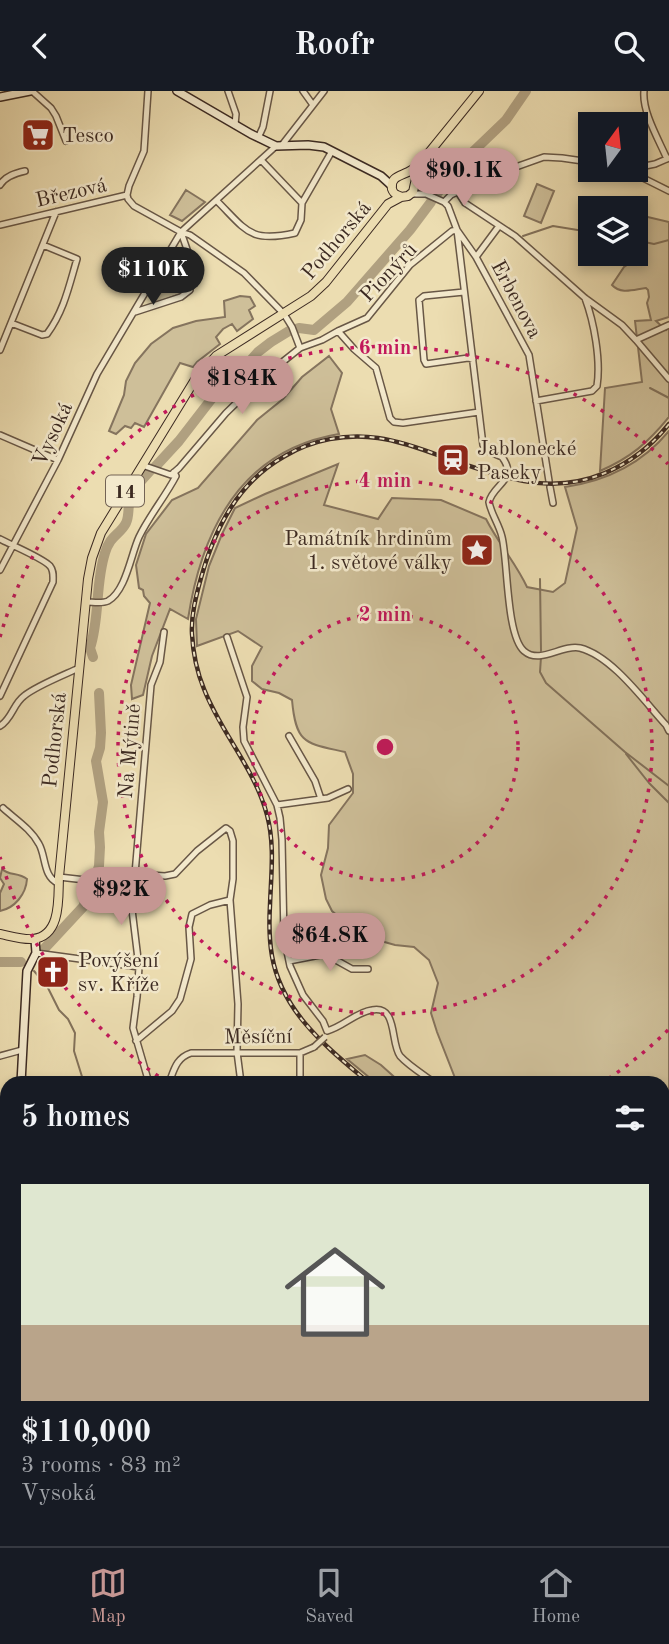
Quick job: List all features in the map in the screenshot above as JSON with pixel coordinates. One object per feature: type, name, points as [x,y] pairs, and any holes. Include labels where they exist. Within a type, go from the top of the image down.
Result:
[{"type":"main road","points":[[401,175],[419,165],[479,91]]},
{"type":"main road","points":[[414,187],[419,165]]},
{"type":"main road","points":[[401,175],[410,176],[414,187]]},
{"type":"main road","name":"Podhorská","points":[[401,175],[393,181],[392,188],[396,195],[407,197],[414,187]]},
{"type":"main road","name":"14","points":[[388,204],[392,188]]},
{"type":"main road","name":"Podhorská","points":[[35,939],[53,925],[58,907],[79,668],[89,602],[90,568],[96,542],[207,363],[311,296],[326,282],[388,204],[401,197]]},
{"type":"main road","points":[[0,933],[35,939]]},
{"type":"street","points":[[0,97],[31,91],[51,108],[66,141]]},
{"type":"street","name":"Březová","points":[[0,225],[127,195],[144,151],[148,91]]},
{"type":"street","points":[[177,91],[258,138],[279,146],[319,146],[381,176],[392,188]]},
{"type":"street","points":[[228,91],[236,114],[235,125]]},
{"type":"street","points":[[258,138],[263,127],[270,91]]},
{"type":"street","points":[[303,91],[313,105]]},
{"type":"street","name":"Vysoká","points":[[0,571],[58,460],[97,374],[181,232],[279,146],[324,91]]},
{"type":"street","points":[[644,91],[643,99],[652,125],[668,158],[648,165]]},
{"type":"street","points":[[217,201],[251,233],[274,237],[295,233],[301,220],[302,203],[332,151]]},
{"type":"street","points":[[444,202],[451,195],[496,174],[544,157],[578,160]]},
{"type":"street","points":[[261,160],[302,203]]},
{"type":"street","name":"Březová","points":[[0,185],[10,176],[25,171]]},
{"type":"street","points":[[381,176],[401,175]]},
{"type":"street","points":[[648,180],[669,191]]},
{"type":"street","points":[[414,187],[444,202],[451,211],[457,230],[484,447],[502,457],[507,468],[504,482],[492,494],[489,502],[503,537],[515,636],[525,652],[538,656],[566,647],[592,652],[615,669],[669,731]]},
{"type":"street","points":[[458,192],[465,203],[515,236],[585,298],[622,325],[669,379]]},
{"type":"street","points":[[127,195],[134,205],[190,235],[244,273],[284,314],[300,348]]},
{"type":"street","points":[[0,350],[55,212]]},
{"type":"street","points":[[476,257],[499,226]]},
{"type":"street","name":"Erbenova","points":[[457,230],[476,257],[529,355],[553,503]]},
{"type":"street","name":"Pionýrů","points":[[89,602],[102,603],[114,595],[131,565],[138,538],[176,476],[174,472],[226,413],[261,379],[300,348],[367,318],[410,265],[452,231],[457,230]]},
{"type":"street","points":[[135,312],[181,296],[190,290],[190,258],[181,232]]},
{"type":"street","points":[[11,323],[42,335],[47,334],[55,324],[67,297],[77,259],[43,245]]},
{"type":"street","points":[[464,292],[421,297],[419,302],[424,361],[426,364],[473,359]]},
{"type":"street","points":[[536,401],[593,391],[597,386],[597,354],[591,314],[585,298]]},
{"type":"street","points":[[636,340],[669,325]]},
{"type":"street","points":[[338,331],[376,368],[390,418],[394,422],[479,412]]},
{"type":"street","points":[[0,435],[58,460]]},
{"type":"street","points":[[142,465],[167,475],[174,472]]},
{"type":"street","points":[[0,539],[47,563],[53,577],[0,696]]},
{"type":"street","name":"Na Mýtině","points":[[129,885],[135,874],[151,685],[160,662],[164,632]]},
{"type":"street","points":[[227,637],[247,697],[244,741],[277,804],[282,840],[284,937],[289,961],[303,995],[323,1021],[326,1034]]},
{"type":"street","points":[[0,726],[7,722],[25,694],[79,668]]},
{"type":"street","points":[[289,736],[315,781],[321,799]]},
{"type":"street","points":[[277,804],[328,798],[348,789]]},
{"type":"street","points":[[3,808],[32,834],[39,844],[53,881],[129,885],[139,967],[132,1028],[147,1076]]},
{"type":"street","points":[[135,874],[175,874],[197,851],[226,828],[230,831],[233,841],[230,899],[240,1076]]},
{"type":"street","points":[[136,1041],[172,1011],[180,999],[191,958],[192,914],[230,899]]},
{"type":"street","points":[[21,1076],[27,971],[36,953],[35,939]]},
{"type":"street","points":[[36,953],[139,967]]},
{"type":"street","points":[[289,961],[325,954],[352,969],[368,969]]},
{"type":"street","name":"Měsíční","points":[[172,1076],[182,1056],[191,1053],[300,1053],[314,1047],[326,1034],[368,1010],[378,1009],[386,1013],[392,1023],[396,1048],[401,1057],[426,1076]]},
{"type":"street","points":[[0,1056],[22,1050]]},
{"type":"street","points":[[300,1053],[300,1076]]},
{"type":"shaded area","points":[[537,184],[554,191],[541,223],[524,216]]},
{"type":"shaded area","points":[[186,190],[205,202],[182,221],[170,215]]},
{"type":"shaded area","points":[[648,217],[669,222],[669,317],[656,321],[666,330],[669,327],[669,417],[638,449],[600,471],[605,388],[642,382],[635,321],[651,320],[646,288],[624,291],[612,285],[624,267],[648,266]]},
{"type":"shaded area","points":[[179,250],[185,250],[187,258],[188,288],[154,304],[152,299],[179,256]]},
{"type":"shaded area","points":[[240,296],[250,297],[255,306],[249,310],[253,319],[237,331],[232,324],[223,329],[216,337],[220,344],[193,367],[180,363],[144,427],[135,423],[131,428],[125,426],[116,434],[109,431],[124,395],[126,381],[135,363],[151,344],[173,328],[225,317],[224,301]]},
{"type":"shaded area","points":[[329,356],[342,373],[331,409],[339,434],[305,443],[276,457],[252,476],[232,498],[216,525],[204,554],[188,619],[170,609],[152,656],[143,695],[132,699],[131,685],[150,603],[139,588],[136,565],[146,534],[172,500],[198,488],[257,420],[283,399],[302,377]]},
{"type":"shaded area","points":[[669,431],[669,1076],[454,1076],[431,1013],[438,983],[429,960],[414,947],[381,941],[345,922],[332,911],[326,899],[321,875],[328,848],[329,825],[353,793],[353,774],[345,752],[305,739],[296,726],[292,700],[262,689],[252,681],[252,666],[262,647],[238,631],[197,646],[196,619],[209,566],[235,508],[338,464],[324,505],[378,519],[392,498],[441,500],[486,519],[527,587],[553,592],[565,583],[577,528],[565,487],[595,480],[623,469],[659,443]]},
{"type":"shaded area","points":[[2,869],[27,879],[19,899],[0,911],[0,893],[4,884],[0,878]]},
{"type":"shaded area","points":[[365,1055],[393,1076],[368,1076],[347,1059]]},
{"type":"waterway","points":[[436,195],[458,166],[506,120],[526,91]]},
{"type":"waterway","points":[[155,467],[213,397],[234,379],[258,352],[289,331],[299,328],[314,330],[347,302],[431,202]]},
{"type":"waterway","points":[[523,236],[553,226],[578,230]]},
{"type":"waterway","points":[[648,243],[669,240]]},
{"type":"waterway","points":[[650,388],[669,398]]},
{"type":"waterway","points":[[93,657],[90,648],[105,553],[110,542],[126,523],[134,490],[150,471]]},
{"type":"waterway","points":[[540,579],[541,651]]},
{"type":"waterway","points":[[541,657],[540,672],[546,683],[625,752],[669,786]]},
{"type":"waterway","points":[[96,876],[103,802],[96,761],[101,733],[99,693]]},
{"type":"waterway","points":[[626,754],[669,803]]},
{"type":"waterway","points":[[44,949],[83,907],[93,886]]},
{"type":"waterway","points":[[0,962],[21,962]]},
{"type":"waterway","points":[[34,971],[47,986],[75,1033],[74,1051],[82,1076]]},
{"type":"railway","points":[[361,1076],[309,1028],[296,1012],[277,976],[270,937],[272,849],[267,815],[262,798],[211,705],[199,676],[193,648],[194,606],[207,559],[221,524],[241,493],[268,467],[295,450],[318,442],[354,436],[386,439],[503,476],[545,484],[566,483],[605,473],[623,464],[655,440],[669,424]]},
{"type":"place","name":"Tesco","points":[[38,135]]},
{"type":"place","name":"Jablonecké Paseky","points":[[453,460]]},
{"type":"place","name":"Památník hrdinům 1. světové války","points":[[477,550]]},
{"type":"place","name":"Povýšení sv. Kříže","points":[[53,972]]}]
